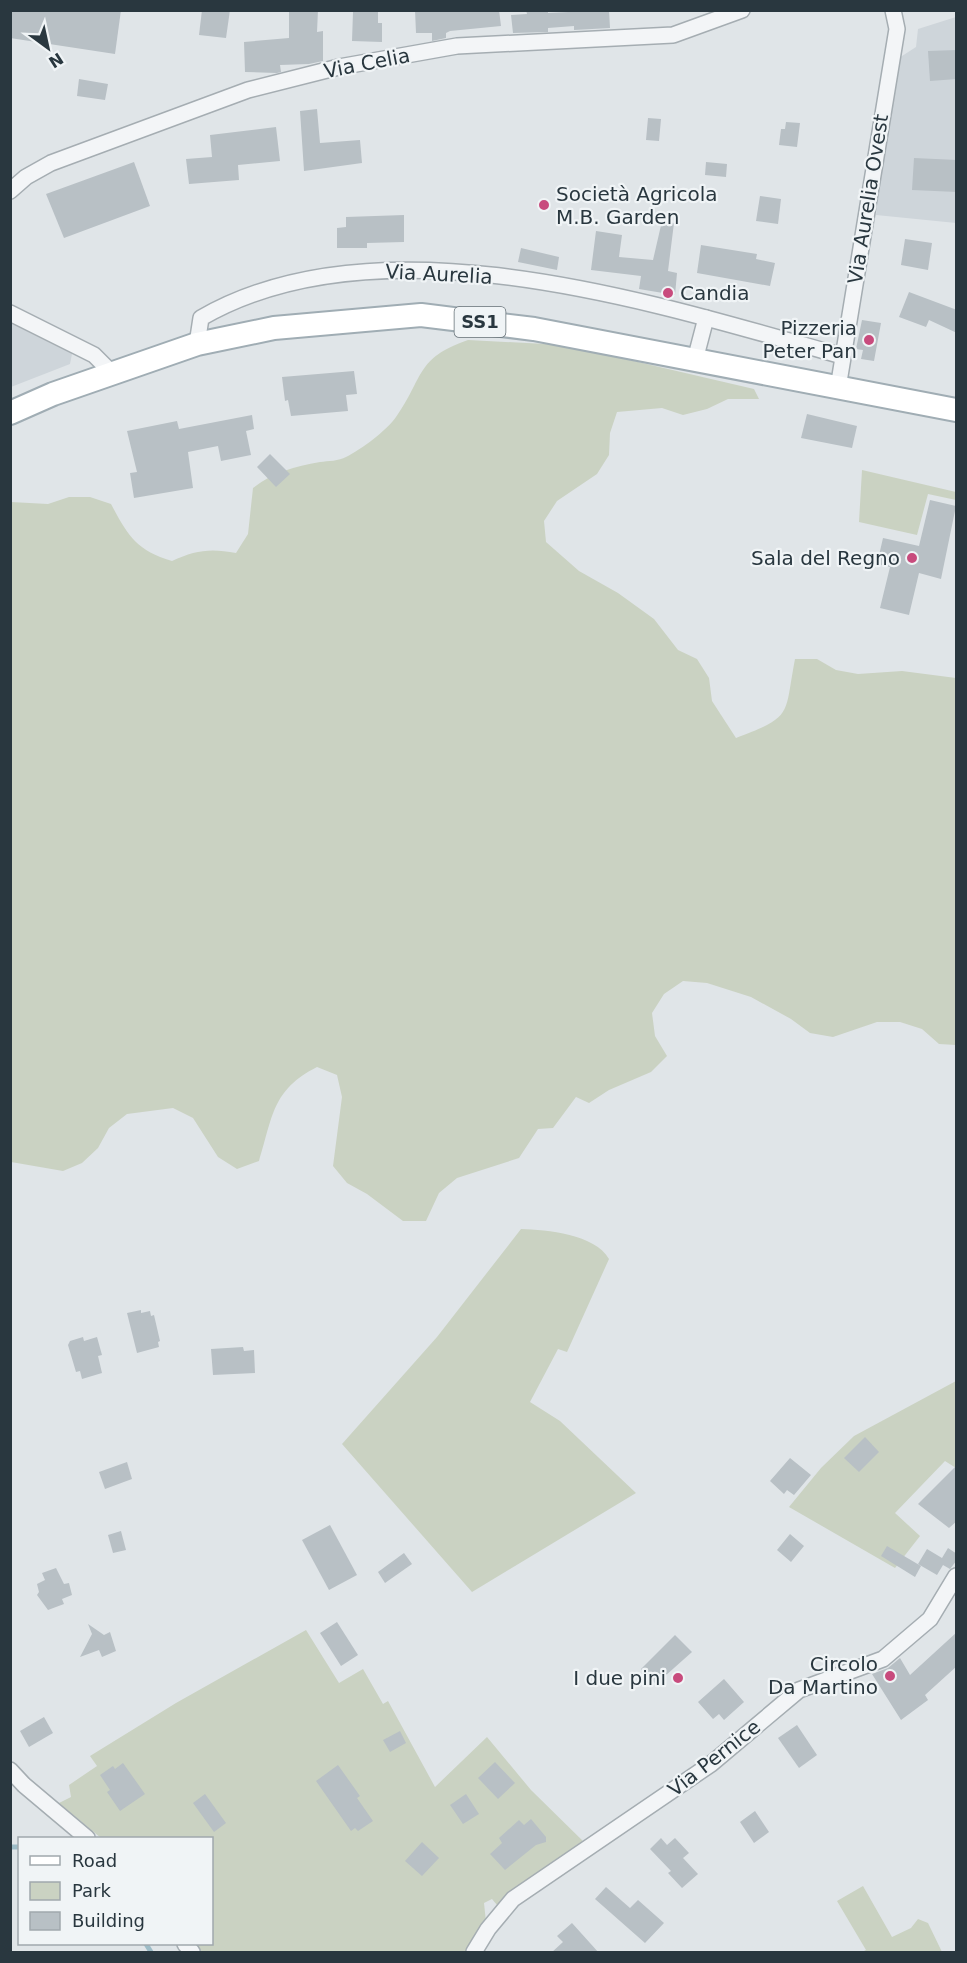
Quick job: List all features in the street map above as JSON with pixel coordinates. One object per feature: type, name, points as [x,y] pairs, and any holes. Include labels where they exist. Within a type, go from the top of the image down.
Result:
[{"type":"main road","name":"SS1","points":[[10,413],[53,394],[197,344],[274,328],[421,315],[534,329],[957,410]]},
{"type":"street","name":"Via Celia","points":[[10,191],[26,177],[51,163],[248,90],[339,67],[457,46],[673,35],[742,10]]},
{"type":"street","name":"Via Aurelia Ovest","points":[[838,388],[897,29],[893,10]]},
{"type":"street","name":"Via Aurelia","points":[[197,344],[201,318],[220,307],[282,286],[355,271],[440,270],[526,280],[614,295],[842,356]]},
{"type":"street","points":[[10,313],[94,356],[113,374]]},
{"type":"street","points":[[695,360],[706,318]]},
{"type":"street","name":"Via Pernice","points":[[474,1953],[488,1929],[513,1899],[711,1764],[799,1690],[883,1659],[930,1619],[957,1576]]},
{"type":"street","points":[[10,1770],[24,1785],[85,1837]]},
{"type":"shaded area","points":[[956,17],[956,223],[876,215],[899,58],[916,47],[918,29]]},
{"type":"shaded area","points":[[10,323],[67,345],[72,354],[70,364],[11,387]]},
{"type":"green space","points":[[468,340],[565,345],[754,389],[759,399],[728,399],[707,409],[683,415],[662,408],[617,412],[610,433],[609,455],[597,474],[557,501],[544,521],[546,542],[579,571],[618,593],[654,619],[678,650],[697,659],[709,678],[712,701],[736,738],[768,724],[783,712],[787,703],[795,659],[817,659],[836,670],[858,674],[902,671],[956,678],[956,1045],[939,1044],[922,1029],[900,1022],[877,1022],[833,1037],[810,1033],[791,1019],[751,997],[707,983],[683,981],[664,994],[652,1013],[655,1036],[667,1056],[651,1072],[609,1090],[589,1103],[576,1097],[553,1128],[538,1129],[519,1158],[457,1178],[439,1193],[426,1221],[403,1221],[367,1194],[347,1183],[333,1166],[342,1097],[337,1075],[317,1067],[291,1085],[276,1106],[259,1161],[237,1169],[218,1157],[193,1118],[173,1108],[127,1114],[109,1128],[98,1148],[82,1163],[63,1171],[11,1162],[11,502],[48,504],[69,497],[90,497],[111,504],[134,540],[141,547],[160,557],[172,561],[203,551],[236,553],[248,534],[253,488],[284,471],[340,459],[366,445],[396,417],[429,362],[438,354]]},
{"type":"green space","points":[[862,470],[956,492],[956,500],[928,494],[917,535],[859,522]]},
{"type":"green space","points":[[521,1229],[557,1232],[582,1239],[593,1244],[609,1259],[567,1352],[558,1349],[530,1402],[560,1421],[636,1493],[472,1592],[342,1444],[437,1337]]},
{"type":"green space","points":[[956,1381],[956,1468],[945,1461],[895,1513],[920,1536],[895,1568],[789,1507],[821,1468],[854,1436]]},
{"type":"green space","points":[[306,1630],[339,1683],[363,1669],[383,1704],[388,1701],[435,1787],[487,1737],[531,1790],[586,1844],[497,1905],[492,1899],[484,1903],[486,1922],[466,1952],[202,1952],[196,1945],[213,1945],[213,1837],[100,1837],[59,1803],[71,1797],[69,1785],[97,1766],[90,1756],[176,1703]]},
{"type":"green space","points":[[863,1886],[892,1937],[911,1928],[918,1919],[928,1923],[942,1952],[862,1952],[866,1950],[837,1901]]},
{"type":"building","points":[[10,10],[121,10],[115,54],[10,38]]},
{"type":"building","points":[[202,10],[230,10],[226,38],[199,35]]},
{"type":"building","points":[[289,10],[318,10],[317,32],[323,31],[323,61],[280,65],[281,72],[277,73],[245,72],[244,42],[289,38]]},
{"type":"building","points":[[415,10],[499,10],[501,26],[450,31],[446,33],[446,38],[432,41],[432,33],[416,33]]},
{"type":"building","points":[[526,10],[548,10],[548,13],[609,10],[610,28],[574,30],[574,26],[548,28],[548,32],[513,33],[511,15],[527,14]]},
{"type":"building","points":[[353,12],[378,12],[378,23],[382,23],[382,42],[352,41]]},
{"type":"building","points":[[957,50],[957,79],[930,81],[928,51]]},
{"type":"building","points":[[79,79],[108,84],[105,100],[77,96]]},
{"type":"building","points":[[317,109],[320,143],[360,140],[362,163],[304,171],[300,111]]},
{"type":"building","points":[[648,118],[661,119],[659,141],[646,140]]},
{"type":"building","points":[[786,122],[800,123],[797,147],[779,145],[781,129],[785,129]]},
{"type":"building","points":[[276,127],[280,161],[238,165],[239,180],[189,184],[186,159],[212,157],[210,135]]},
{"type":"building","points":[[914,158],[957,160],[957,192],[912,190]]},
{"type":"building","points":[[134,162],[150,206],[64,238],[46,194]]},
{"type":"building","points":[[706,162],[727,164],[726,177],[705,175]]},
{"type":"building","points":[[760,196],[781,199],[778,224],[756,221]]},
{"type":"building","points":[[404,215],[404,242],[367,243],[367,248],[337,248],[337,228],[346,227],[346,217]]},
{"type":"building","points":[[662,221],[674,223],[668,271],[677,273],[675,295],[639,289],[641,276],[591,270],[596,231],[622,235],[619,257],[653,260]]},
{"type":"building","points":[[905,239],[932,243],[928,270],[901,265]]},
{"type":"building","points":[[701,245],[757,254],[756,259],[775,263],[770,286],[697,273]]},
{"type":"building","points":[[521,248],[559,257],[557,270],[518,262]]},
{"type":"building","points":[[909,292],[957,310],[957,333],[929,320],[926,327],[899,317]]},
{"type":"building","points":[[862,320],[881,323],[874,361],[861,359],[863,350],[856,349]]},
{"type":"building","points":[[354,371],[357,394],[346,395],[348,411],[291,416],[288,400],[285,401],[282,377]]},
{"type":"building","points":[[807,414],[857,426],[852,448],[801,438]]},
{"type":"building","points":[[252,415],[254,429],[246,431],[251,455],[221,461],[218,446],[188,452],[193,488],[134,498],[130,473],[137,472],[127,431],[177,421],[179,429]]},
{"type":"building","points":[[270,454],[290,474],[276,487],[257,467]]},
{"type":"building","name":"Sala del Regno","points":[[930,500],[956,506],[941,579],[919,573],[909,615],[880,608],[890,567],[877,564],[883,538],[919,546]]},
{"type":"building","points":[[141,1310],[141,1313],[150,1311],[151,1316],[154,1315],[160,1341],[158,1342],[159,1347],[137,1353],[127,1313]]},
{"type":"building","points":[[83,1337],[84,1341],[97,1337],[102,1355],[98,1356],[102,1373],[82,1379],[80,1371],[76,1372],[68,1345],[70,1341]]},
{"type":"building","points":[[243,1347],[244,1351],[254,1350],[255,1373],[213,1375],[211,1349]]},
{"type":"building","points":[[865,1437],[879,1452],[859,1472],[844,1458]]},
{"type":"building","points":[[790,1458],[811,1475],[794,1495],[787,1490],[784,1494],[770,1481]]},
{"type":"building","points":[[127,1462],[132,1479],[105,1489],[99,1472]]},
{"type":"building","points":[[957,1465],[957,1521],[949,1528],[918,1504]]},
{"type":"building","points":[[330,1525],[357,1575],[329,1590],[302,1540]]},
{"type":"building","points":[[121,1531],[126,1550],[113,1553],[108,1535]]},
{"type":"building","points":[[790,1534],[804,1546],[791,1562],[777,1550]]},
{"type":"building","points":[[887,1546],[921,1566],[915,1577],[881,1556]]},
{"type":"building","points":[[948,1548],[957,1554],[957,1560],[950,1569],[943,1565],[937,1575],[918,1564],[927,1549],[942,1558]]},
{"type":"building","points":[[404,1553],[412,1564],[385,1583],[378,1572]]},
{"type":"building","points":[[56,1568],[64,1584],[69,1583],[72,1595],[62,1599],[64,1604],[48,1610],[37,1595],[39,1592],[37,1584],[45,1580],[42,1573]]},
{"type":"building","points":[[337,1622],[358,1655],[341,1666],[320,1633]]},
{"type":"building","points":[[88,1624],[104,1635],[110,1632],[116,1651],[102,1657],[99,1650],[80,1657],[92,1634]]},
{"type":"building","points":[[957,1632],[957,1666],[925,1695],[928,1700],[901,1720],[872,1674],[888,1668],[900,1658],[910,1675]]},
{"type":"building","points":[[675,1635],[692,1652],[656,1684],[641,1669]]},
{"type":"building","points":[[724,1679],[744,1702],[724,1720],[719,1714],[713,1719],[698,1702]]},
{"type":"building","points":[[44,1717],[53,1733],[29,1747],[20,1731]]},
{"type":"building","points":[[797,1725],[817,1755],[799,1768],[778,1738]]},
{"type":"building","points":[[400,1731],[406,1743],[390,1752],[383,1740]]},
{"type":"building","points":[[495,1762],[515,1783],[498,1799],[478,1778]]},
{"type":"building","points":[[123,1763],[145,1794],[120,1811],[107,1792],[110,1790],[100,1775],[113,1766],[115,1769]]},
{"type":"building","points":[[338,1765],[360,1796],[357,1798],[373,1821],[358,1831],[355,1828],[351,1831],[316,1781]]},
{"type":"building","points":[[205,1794],[226,1823],[214,1832],[193,1803]]},
{"type":"building","points":[[466,1794],[479,1814],[463,1824],[450,1805]]},
{"type":"building","points":[[755,1811],[769,1832],[754,1843],[740,1822]]},
{"type":"building","points":[[531,1819],[546,1837],[546,1842],[536,1845],[505,1870],[490,1854],[502,1843],[499,1838],[519,1820],[524,1825]]},
{"type":"building","points":[[661,1838],[667,1845],[675,1838],[689,1853],[683,1858],[698,1874],[682,1888],[668,1873],[671,1871],[650,1849]]},
{"type":"building","points":[[422,1842],[439,1858],[422,1876],[405,1861]]},
{"type":"building","points":[[606,1887],[630,1908],[638,1900],[664,1923],[645,1943],[595,1899]]},
{"type":"building","points":[[572,1923],[599,1953],[551,1953],[563,1942],[557,1936]]},
{"type":"waterway","points":[[10,1847],[18,1847]]},
{"type":"waterway","points":[[147,1945],[151,1952]]},
{"type":"place","name":"Società Agricola M.B. Garden","points":[[544,205]]},
{"type":"place","name":"Candia","points":[[668,293]]},
{"type":"place","name":"Pizzeria Peter Pan","points":[[869,340]]},
{"type":"place","name":"Sala del Regno","points":[[912,558]]},
{"type":"place","name":"Circolo Da Martino","points":[[890,1676]]},
{"type":"place","name":"I due pini","points":[[678,1678]]}]
